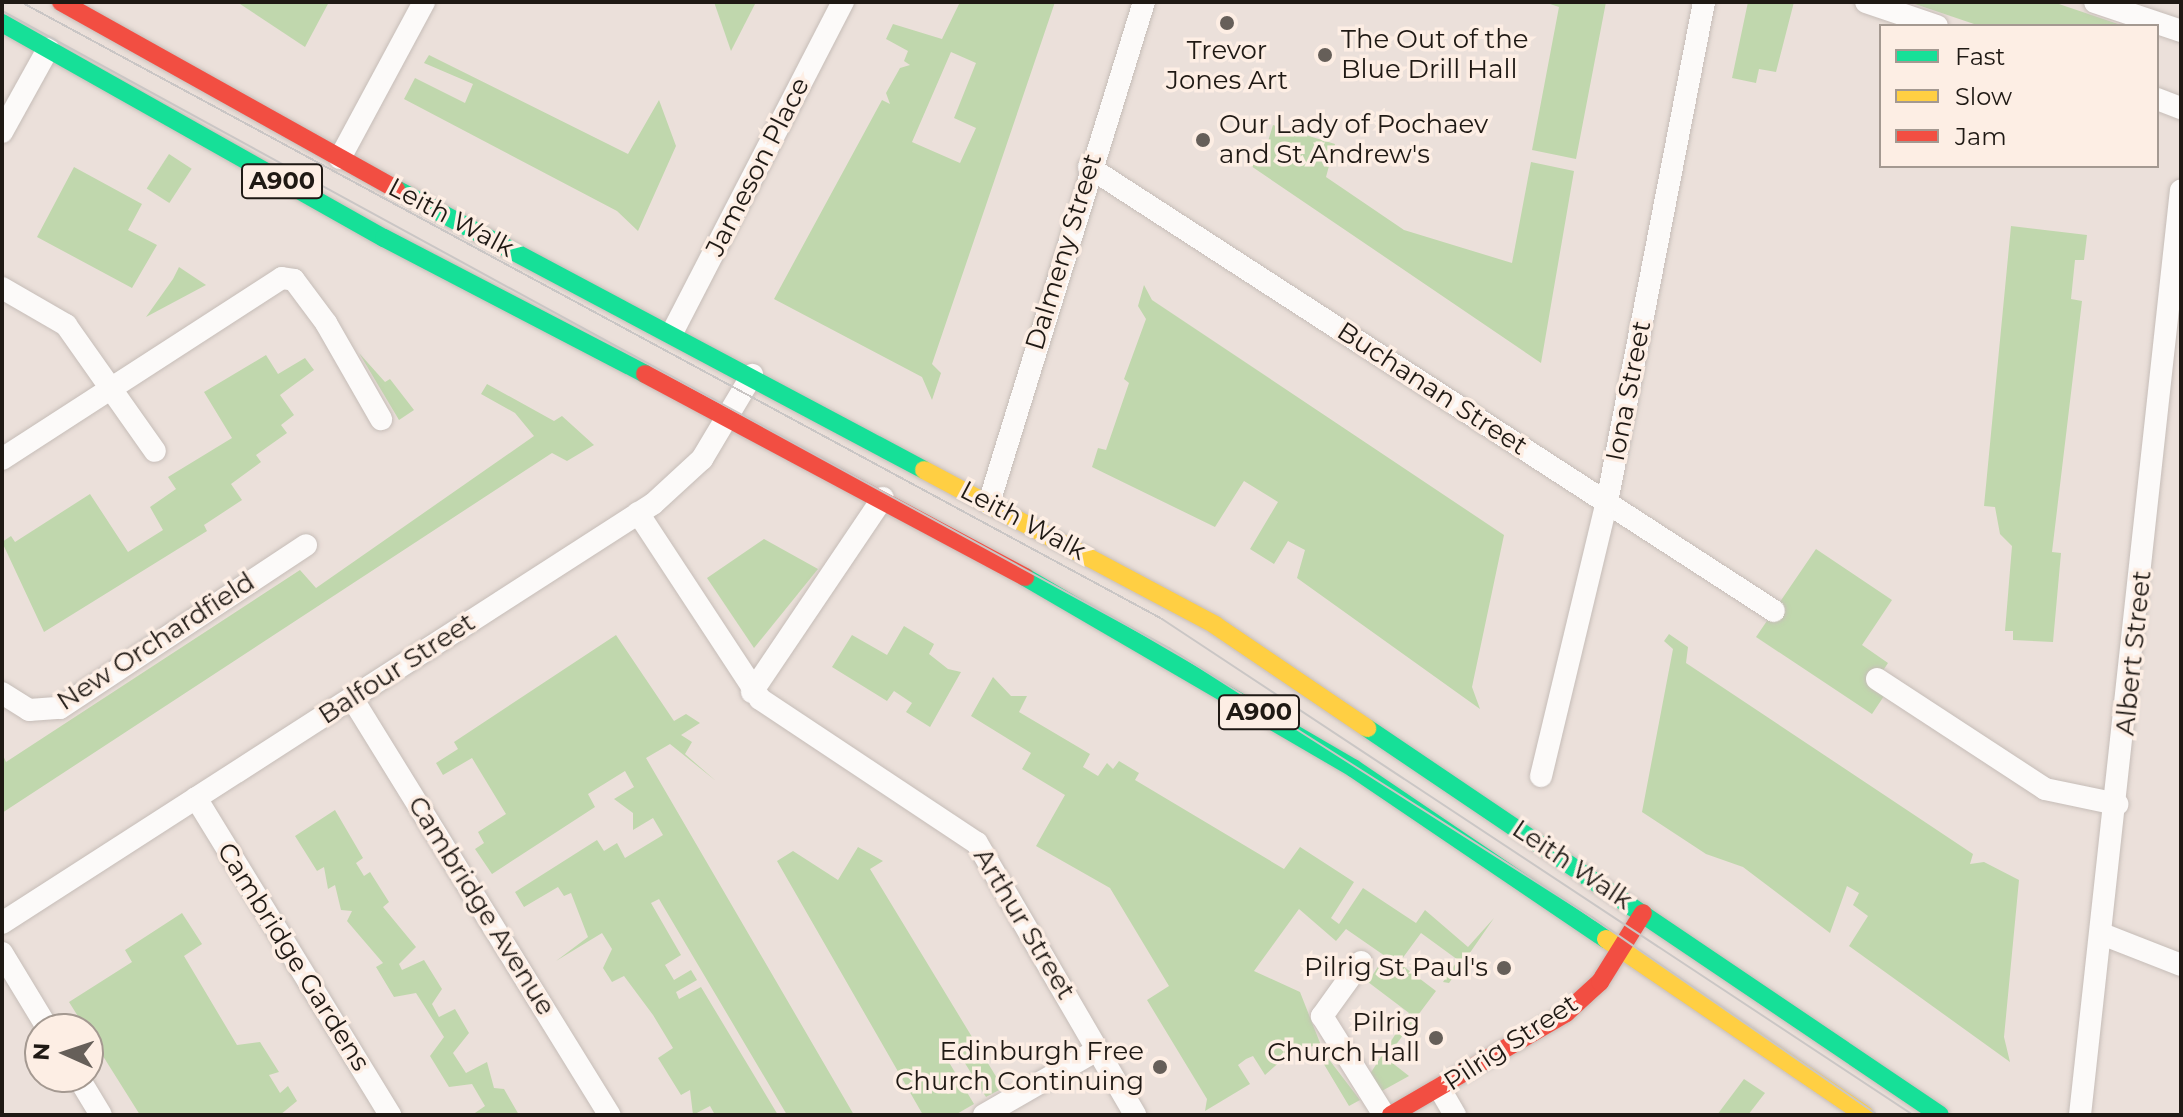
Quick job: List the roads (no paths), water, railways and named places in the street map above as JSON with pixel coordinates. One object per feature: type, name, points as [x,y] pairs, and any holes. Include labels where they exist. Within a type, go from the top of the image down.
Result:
[{"type":"main road","name":"Leith Walk","points":[[61,2],[340,158],[752,375],[1215,625],[1940,1115]]},
{"type":"main road","name":"Leith Walk","points":[[2,23],[384,238],[883,498],[1353,768],[1865,1115]]},
{"type":"main road","name":"Pilrig Street","points":[[1391,1115],[1566,1013],[1621,952],[1643,913]]},
{"type":"street","points":[[340,158],[424,2]]},
{"type":"street","name":"Jameson Place","points":[[672,333],[843,2]]},
{"type":"street","name":"Dalmeny Street","points":[[989,503],[1089,167],[1144,2]]},
{"type":"street","name":"Iona Street","points":[[1541,776],[1607,502],[1704,2]]},
{"type":"street","points":[[1866,2],[1931,24]]},
{"type":"street","points":[[2095,2],[2181,31]]},
{"type":"street","points":[[2,132],[48,49]]},
{"type":"street","points":[[2159,100],[2181,108]]},
{"type":"street","name":"Buchanan Street","points":[[1089,167],[1774,611]]},
{"type":"street","name":"Albert Street","points":[[2080,1115],[2117,804],[2181,190]]},
{"type":"street","points":[[2,459],[282,278],[294,280],[326,323],[381,419]]},
{"type":"street","points":[[2,288],[66,325],[155,451]]},
{"type":"street","name":"Balfour Street","points":[[2,923],[638,513],[685,478],[729,418],[752,375]]},
{"type":"street","points":[[752,692],[851,550],[883,498]]},
{"type":"street","name":"Arthur Street","points":[[638,513],[752,692],[970,835],[1135,1115]]},
{"type":"street","name":"New Orchardfield","points":[[2,693],[29,710],[60,708],[306,545]]},
{"type":"street","points":[[1877,679],[2045,789],[2117,804]]},
{"type":"street","name":"Cambridge Avenue","points":[[352,698],[610,1115]]},
{"type":"street","name":"Cambridge Gardens","points":[[196,798],[390,1115]]},
{"type":"street","points":[[2102,934],[2181,965]]},
{"type":"street","points":[[2,953],[38,1013]]},
{"type":"street","points":[[1361,962],[1322,1016],[1384,1115]]},
{"type":"street","points":[[984,1115],[1097,1050]]},
{"type":"street","points":[[1440,1089],[1455,1115]]},
{"type":"street","points":[[88,1093],[101,1115]]},
{"type":"tram line","points":[[21,2],[1162,619],[1913,1115]]},
{"type":"tram line","points":[[2,11],[1169,648],[1593,918],[1878,1115]]},
{"type":"place","name":"Trevor Jones Art","points":[[1227,23]]},
{"type":"place","name":"The Out of the Blue Drill Hall","points":[[1325,55]]},
{"type":"place","name":"Our Lady of Pochaev and St Andrew's","points":[[1203,140]]},
{"type":"place","name":"Pilrig St Paul's","points":[[1504,968]]},
{"type":"place","name":"Pilrig Church Hall","points":[[1436,1038]]},
{"type":"place","name":"Edinburgh Free Church Continuing","points":[[1160,1067]]}]
